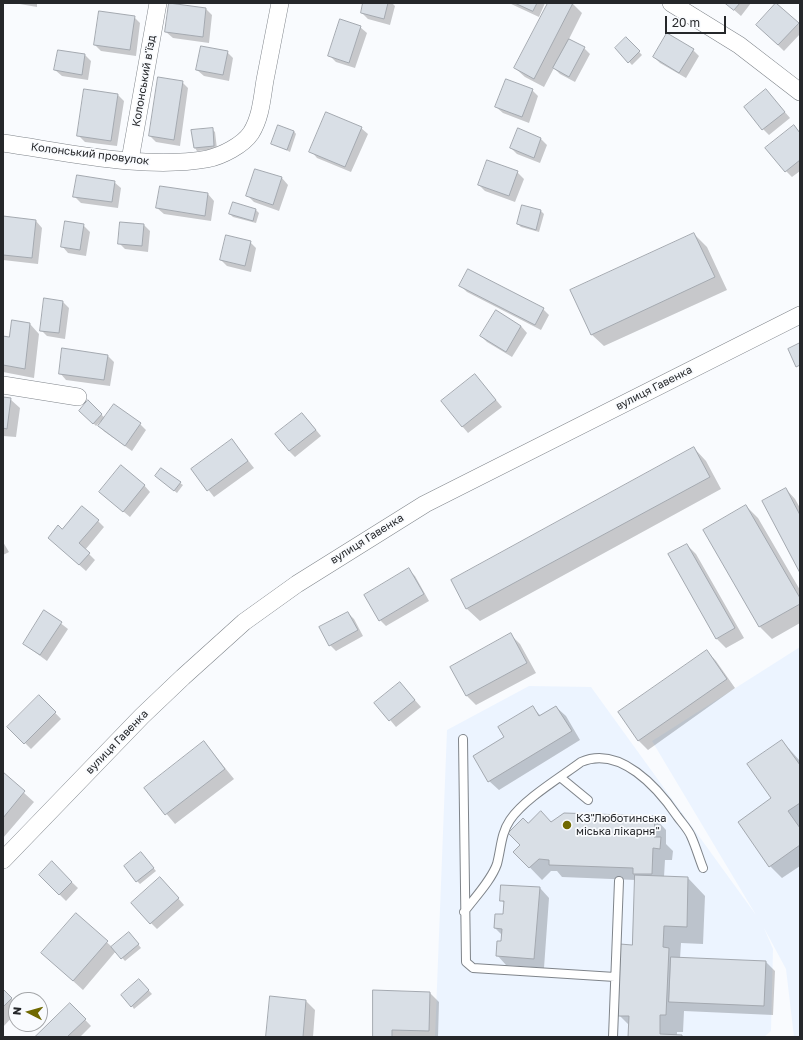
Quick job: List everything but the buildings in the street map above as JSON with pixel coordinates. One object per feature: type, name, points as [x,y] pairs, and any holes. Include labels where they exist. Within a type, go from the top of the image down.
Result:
[{"type":"street","name":"Колонський в'їзд","points":[[130,160],[158,3]]},
{"type":"street","name":"Колонський провулок","points":[[3,143],[99,157],[160,162],[208,159],[241,143],[250,133],[259,115],[280,3]]},
{"type":"street","points":[[671,3],[739,45],[800,92]]},
{"type":"street","name":"вулиця Гавенка","points":[[3,860],[142,716],[183,677],[244,622],[297,584],[425,504],[800,315]]},
{"type":"street","points":[[3,385],[78,397]]},
{"type":"lane","points":[[463,739],[464,912],[466,962],[473,968],[615,977]]},
{"type":"lane","points":[[464,912],[491,876],[497,863],[503,832],[510,820],[521,807],[560,777],[589,758],[602,757],[619,762],[643,776],[663,796],[690,835],[703,868]]},
{"type":"lane","points":[[560,777],[588,800]]},
{"type":"lane","points":[[613,1037],[619,881]]},
{"type":"shaded area","name":"КЗ\"Люботинська мiська лiкарня\"","points":[[800,647],[800,1037],[794,1037],[786,969],[764,928],[773,949],[771,1031],[764,1037],[435,1037],[447,730],[529,686],[591,687],[756,915],[652,741]]},
{"type":"place","name":"КЗ\"Люботинська мiська лiкарня\"","points":[[567,825]]}]
